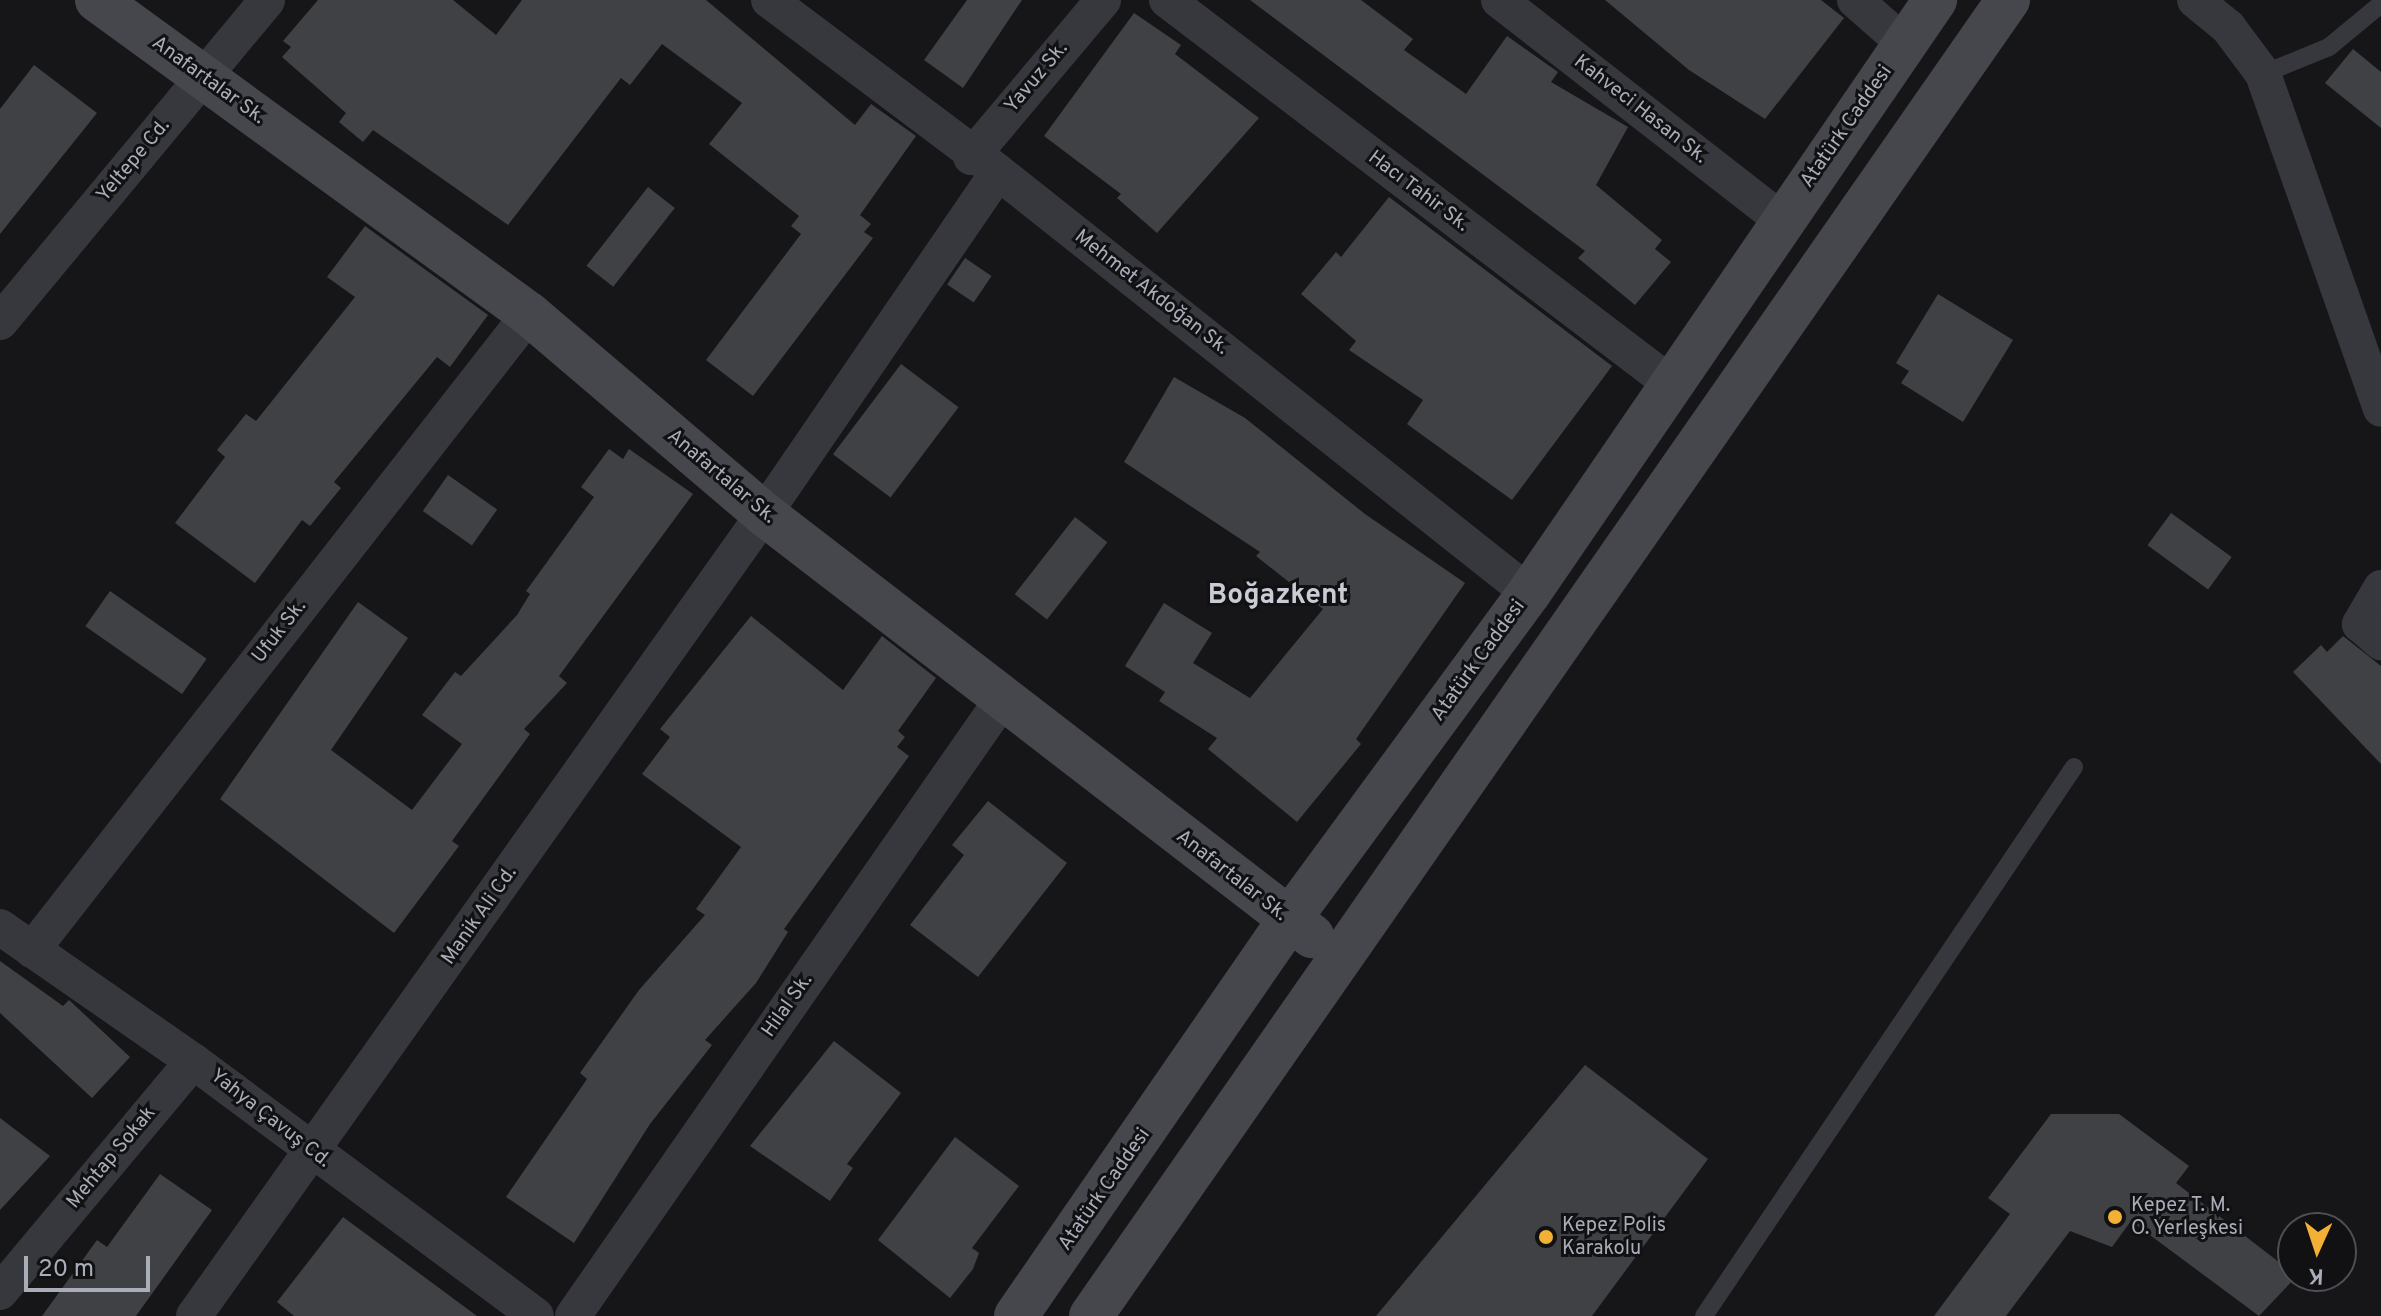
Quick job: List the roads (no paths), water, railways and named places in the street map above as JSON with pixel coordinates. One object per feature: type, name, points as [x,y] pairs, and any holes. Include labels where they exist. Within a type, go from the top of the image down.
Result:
[{"type":"main road","name":"Anafartalar Sk.","points":[[97,0],[529,314],[764,514],[1004,697],[1288,921],[1343,955]]},
{"type":"main road","name":"Atatürk Caddesi","points":[[1016,1316],[1288,921],[1529,593],[1935,0]]},
{"type":"main road","points":[[1091,1316],[2008,0]]},
{"type":"street","name":"Yeltepe Cd.","points":[[0,322],[267,0]]},
{"type":"street","name":"Mehmet Akdoğan Sk.","points":[[769,0],[985,164],[1529,593]]},
{"type":"street","name":"Yavuz Sk.","points":[[764,514],[985,164],[1103,0]]},
{"type":"street","name":"Hacı Tahir Sk.","points":[[1167,0],[1670,383]]},
{"type":"street","name":"Kahveci Hasan Sk.","points":[[1499,0],[1782,220]]},
{"type":"street","points":[[1855,0],[1905,44]]},
{"type":"street","points":[[2195,0],[2228,27],[2263,74],[2381,409]]},
{"type":"street","name":"Ufuk Sk.","points":[[32,950],[529,314]]},
{"type":"street","name":"Manik Ali Cd.","points":[[194,1316],[764,514]]},
{"type":"street","points":[[2371,633],[2381,588]]},
{"type":"street","name":"Hilal Sk.","points":[[573,1316],[1004,697]]},
{"type":"street","name":"Yahya Çavuş Cd.","points":[[0,927],[193,1061],[312,1153],[536,1316]]},
{"type":"street","name":"Mehtap Sokak","points":[[0,1292],[193,1061]]},
{"type":"lane","points":[[2263,74],[2329,47],[2381,4]]},
{"type":"lane","points":[[1704,1316],[2074,767]]},
{"type":"place","name":"Kepez T. M. O. Yerleşkesi","points":[[2115,1217]]},
{"type":"place","name":"Kepez Polis Karakolu","points":[[1546,1237]]},
{"type":"district","name":"Boğazkent","points":[[1278,596]]}]
